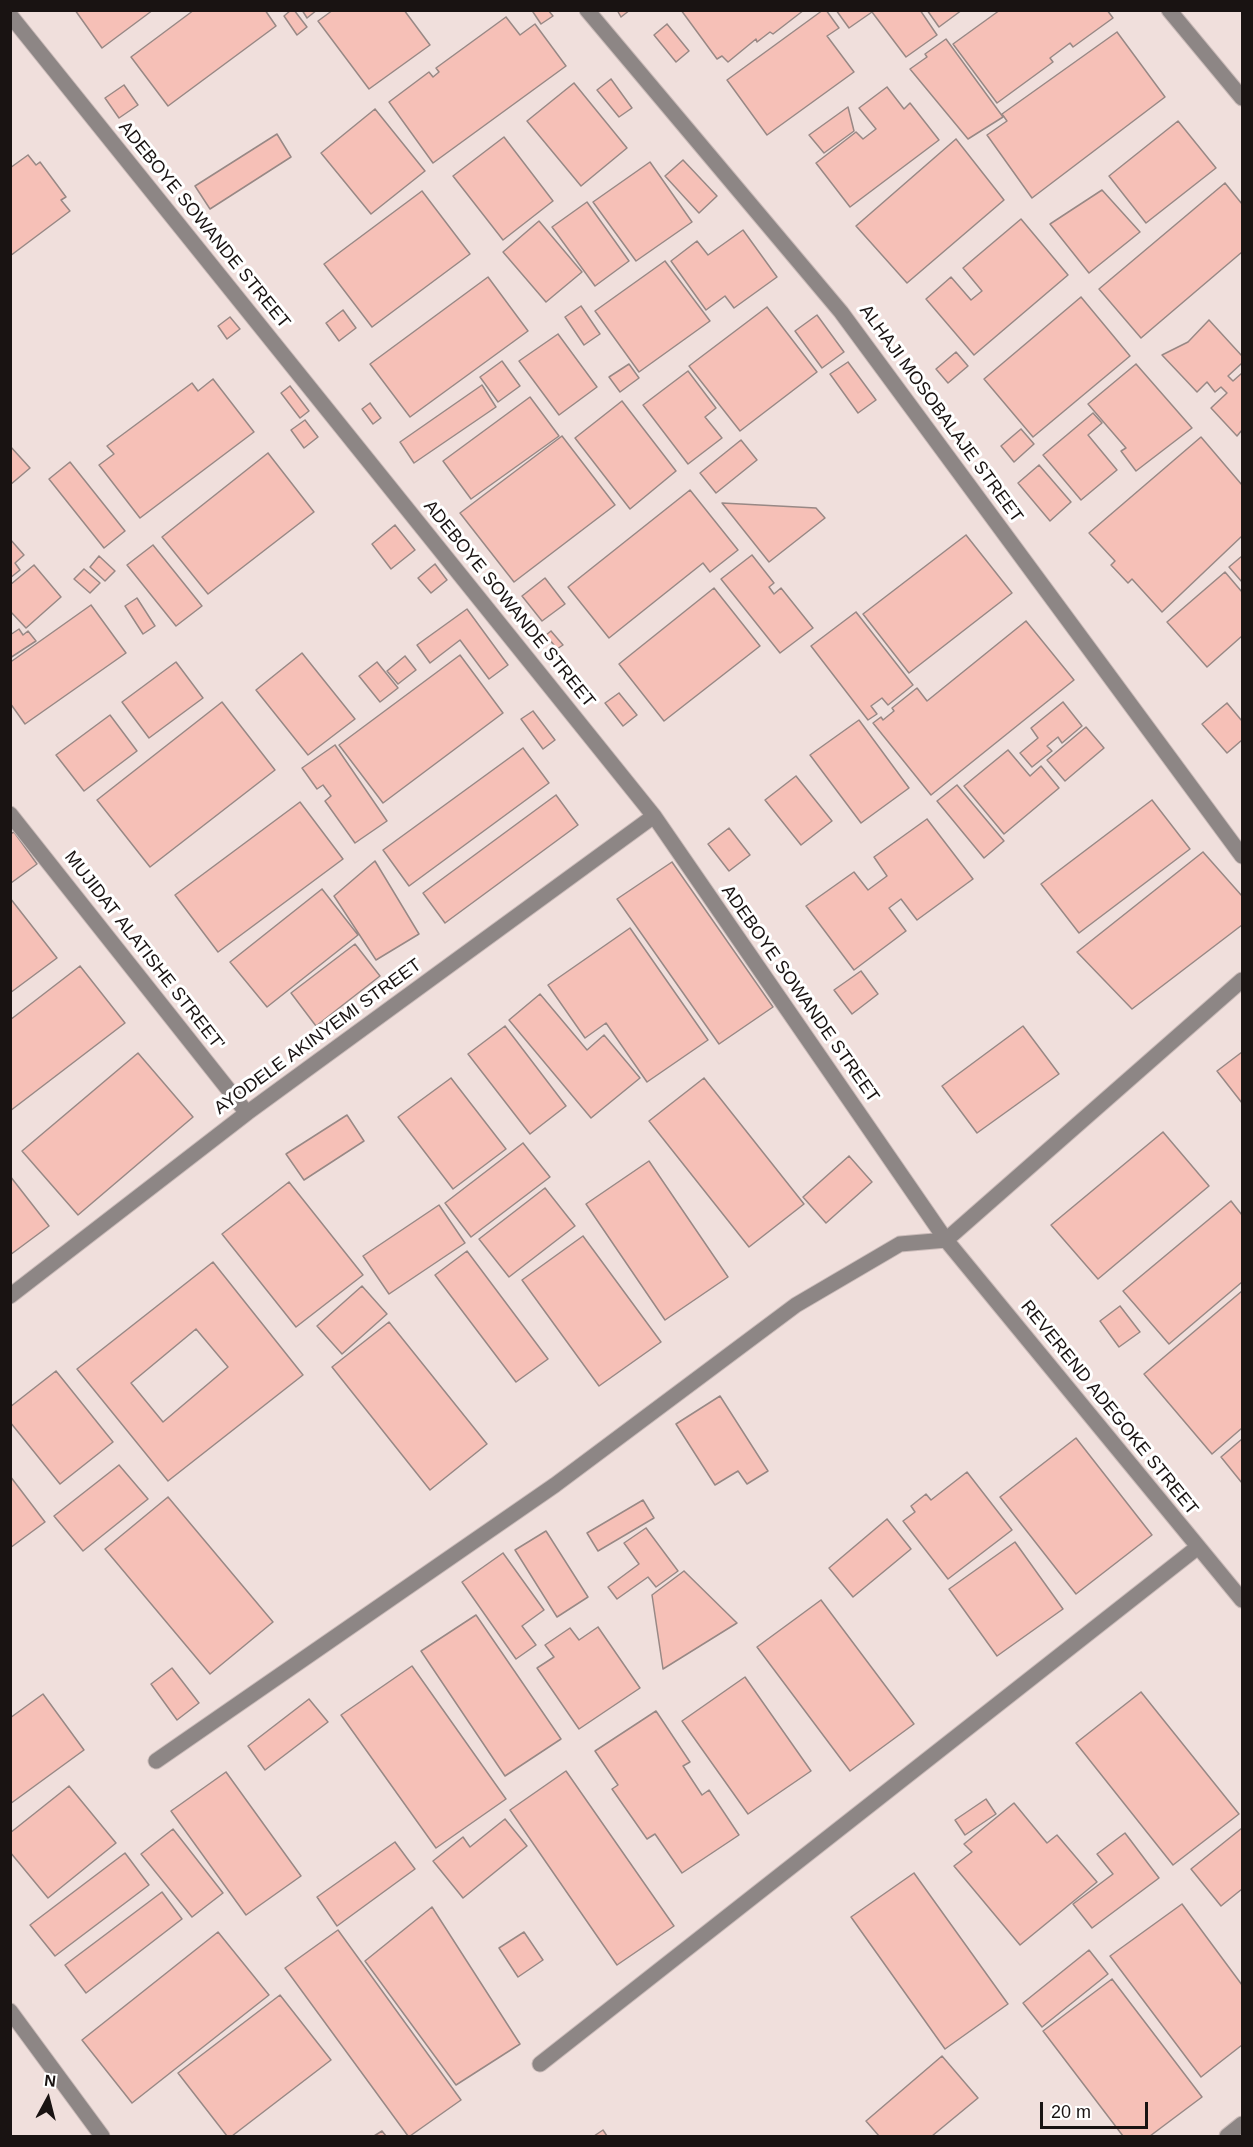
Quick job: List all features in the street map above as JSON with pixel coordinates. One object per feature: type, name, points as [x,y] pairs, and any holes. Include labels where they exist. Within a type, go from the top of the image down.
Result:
[{"type":"street","name":"ALHAJI MOSOBALAJE STREET","points":[[587,10],[841,312],[1242,856]]},
{"type":"street","points":[[1168,10],[1242,98]]},
{"type":"street","name":"ADEBOYE SOWANDE STREET","points":[[10,15],[654,816],[946,1240]]},
{"type":"street","name":"MUJIDAT ALATISHE STREET'","points":[[10,814],[246,1113]]},
{"type":"street","name":"AYODELE AKINYEMI STREET","points":[[10,1296],[246,1113],[654,816]]},
{"type":"street","points":[[156,1761],[555,1485],[796,1305],[900,1244],[946,1240],[1242,980]]},
{"type":"street","name":"REVEREND ADEGOKE STREET","points":[[946,1240],[1242,1600]]},
{"type":"street","points":[[540,2064],[1198,1547]]},
{"type":"street","points":[[10,2011],[102,2136]]},
{"type":"street","points":[[1227,2136],[1242,2124]]},
{"type":"building","points":[[75,10],[153,10],[102,48]]},
{"type":"building","points":[[194,10],[265,10],[276,26],[168,106],[131,57]]},
{"type":"building","points":[[294,10],[307,27],[297,35],[284,16]]},
{"type":"building","points":[[302,10],[317,10],[307,18]]},
{"type":"building","points":[[333,10],[404,10],[430,45],[369,89],[318,21]]},
{"type":"building","points":[[548,10],[553,16],[541,24],[533,12]]},
{"type":"building","points":[[617,10],[630,10],[621,17]]},
{"type":"building","points":[[681,10],[804,10],[773,34],[770,32],[757,42],[756,39],[728,62],[722,56],[717,59]]},
{"type":"building","points":[[826,10],[839,28],[827,36],[854,72],[767,135],[727,80]]},
{"type":"building","points":[[836,10],[920,10],[937,35],[906,57],[872,12],[849,28]]},
{"type":"building","points":[[927,10],[962,10],[939,27]]},
{"type":"building","points":[[1000,10],[1107,10],[1113,18],[1073,47],[1070,43],[1050,58],[1053,62],[997,103],[953,44]]},
{"type":"building","points":[[506,17],[520,35],[535,24],[566,66],[433,163],[389,102],[429,72],[433,77],[439,72],[436,68]]},
{"type":"building","points":[[667,24],[689,51],[676,62],[654,35]]},
{"type":"building","points":[[1117,32],[1165,97],[1032,198],[987,135],[1007,121],[1002,114]]},
{"type":"building","points":[[946,39],[1003,117],[968,139],[910,69],[927,57],[925,54]]},
{"type":"building","points":[[611,79],[632,108],[619,117],[597,90]]},
{"type":"building","points":[[574,83],[627,148],[581,186],[527,121]]},
{"type":"building","points":[[124,85],[138,105],[119,118],[105,98]]},
{"type":"building","points":[[887,87],[904,109],[910,103],[939,140],[850,207],[816,163],[856,132],[863,139],[876,129],[859,108]]},
{"type":"building","points":[[848,107],[854,131],[824,153],[809,135]]},
{"type":"building","points":[[375,109],[425,171],[371,214],[321,153]]},
{"type":"building","points":[[1178,121],[1216,168],[1146,223],[1109,176]]},
{"type":"building","points":[[277,134],[291,157],[210,209],[195,186]]},
{"type":"building","points":[[504,137],[553,201],[503,240],[453,176]]},
{"type":"building","points":[[956,139],[1004,200],[907,283],[856,226]]},
{"type":"building","points":[[28,155],[36,165],[40,162],[66,197],[61,200],[70,211],[10,256],[10,168]]},
{"type":"building","points":[[683,160],[717,196],[699,213],[665,176]]},
{"type":"building","points":[[650,162],[692,222],[636,261],[593,202]]},
{"type":"building","points":[[1225,183],[1242,204],[1242,252],[1141,338],[1099,289]]},
{"type":"building","points":[[1102,190],[1140,232],[1089,273],[1050,224]]},
{"type":"building","points":[[422,191],[470,254],[372,327],[324,264]]},
{"type":"building","points":[[587,202],[629,261],[595,286],[552,227]]},
{"type":"building","points":[[1021,219],[1068,275],[974,355],[926,299],[951,277],[971,300],[982,291],[963,268]]},
{"type":"building","points":[[539,221],[582,272],[546,302],[503,252]]},
{"type":"building","points":[[743,230],[777,277],[734,308],[725,296],[706,310],[671,261],[697,241],[708,255]]},
{"type":"building","points":[[665,261],[710,321],[639,372],[595,311]]},
{"type":"building","points":[[488,277],[528,331],[410,417],[370,364]]},
{"type":"building","points":[[1081,297],[1130,356],[1033,437],[984,379]]},
{"type":"building","points":[[581,306],[600,334],[584,345],[565,317]]},
{"type":"building","points":[[767,307],[817,372],[740,431],[689,366]]},
{"type":"building","points":[[343,310],[356,328],[339,341],[326,323]]},
{"type":"building","points":[[817,315],[844,352],[822,368],[795,331]]},
{"type":"building","points":[[230,317],[240,329],[227,339],[218,326]]},
{"type":"building","points":[[1209,320],[1242,356],[1242,363],[1228,376],[1233,381],[1242,373],[1242,430],[1237,436],[1211,408],[1227,393],[1221,387],[1215,392],[1207,382],[1197,392],[1162,355],[1188,342]]},
{"type":"building","points":[[558,334],[597,387],[559,415],[519,361]]},
{"type":"building","points":[[956,352],[968,366],[948,383],[936,369]]},
{"type":"building","points":[[502,361],[520,386],[498,402],[480,377]]},
{"type":"building","points":[[848,362],[876,400],[858,413],[830,374]]},
{"type":"building","points":[[629,364],[639,378],[620,392],[609,377]]},
{"type":"building","points":[[1136,364],[1192,428],[1136,471],[1121,451],[1126,448],[1088,404]]},
{"type":"building","points":[[688,371],[716,408],[705,417],[722,438],[688,464],[643,405]]},
{"type":"building","points":[[213,379],[254,432],[140,518],[99,465],[114,454],[107,446],[192,383],[198,391]]},
{"type":"building","points":[[482,385],[496,407],[414,463],[400,442]]},
{"type":"building","points":[[290,386],[309,411],[300,418],[281,393]]},
{"type":"building","points":[[530,397],[559,436],[471,499],[443,461]]},
{"type":"building","points":[[622,401],[676,471],[630,509],[575,438]]},
{"type":"building","points":[[370,403],[381,418],[373,424],[362,409]]},
{"type":"building","points":[[1093,413],[1102,423],[1088,435],[1117,470],[1081,500],[1043,455]]},
{"type":"building","points":[[305,420],[318,437],[304,448],[291,430]]},
{"type":"building","points":[[1021,429],[1034,444],[1014,462],[1001,446]]},
{"type":"building","points":[[562,436],[615,505],[514,582],[460,513]]},
{"type":"building","points":[[1201,437],[1242,485],[1242,536],[1162,612],[1132,579],[1128,583],[1111,565],[1115,561],[1089,533]]},
{"type":"building","points":[[741,440],[757,460],[716,493],[700,473]]},
{"type":"building","points":[[10,446],[30,468],[10,485]]},
{"type":"building","points":[[268,453],[314,512],[208,594],[162,537]]},
{"type":"building","points":[[70,462],[125,531],[104,548],[49,479]]},
{"type":"building","points":[[1039,465],[1071,502],[1050,521],[1018,483]]},
{"type":"building","points":[[690,490],[738,550],[710,572],[703,563],[609,638],[568,587]]},
{"type":"building","points":[[722,503],[816,508],[825,518],[769,562]]},
{"type":"building","points":[[395,525],[415,550],[391,569],[372,544]]},
{"type":"building","points":[[966,535],[1012,593],[909,673],[863,614]]},
{"type":"building","points":[[10,539],[24,555],[15,563],[20,570],[10,578]]},
{"type":"building","points":[[153,545],[202,606],[176,626],[127,565]]},
{"type":"building","points":[[752,555],[774,583],[769,587],[774,594],[781,588],[813,628],[780,653],[721,579]]},
{"type":"building","points":[[99,556],[115,571],[105,581],[90,567]]},
{"type":"building","points":[[1242,556],[1242,582],[1229,567]]},
{"type":"building","points":[[435,564],[447,580],[431,593],[418,578]]},
{"type":"building","points":[[34,565],[61,597],[26,628],[10,611],[10,585]]},
{"type":"building","points":[[84,569],[100,583],[90,593],[74,579]]},
{"type":"building","points":[[1225,572],[1242,592],[1242,636],[1207,667],[1167,622]]},
{"type":"building","points":[[545,578],[565,604],[542,621],[522,596]]},
{"type":"building","points":[[714,588],[760,646],[664,721],[619,664]]},
{"type":"building","points":[[137,598],[155,626],[143,634],[125,606]]},
{"type":"building","points":[[91,605],[126,653],[25,724],[10,703],[10,660],[12,661]]},
{"type":"building","points":[[467,609],[508,665],[489,679],[460,640],[430,663],[417,645]]},
{"type":"building","points":[[856,612],[913,685],[888,705],[882,698],[871,706],[877,714],[868,720],[811,646]]},
{"type":"building","points":[[1026,621],[1074,680],[931,795],[873,723],[881,717],[883,720],[894,711],[892,708],[917,688],[927,701]]},
{"type":"building","points":[[19,629],[23,635],[28,631],[36,641],[10,658],[10,635]]},
{"type":"building","points":[[551,631],[563,645],[557,649],[546,635]]},
{"type":"building","points":[[302,653],[355,719],[308,755],[256,690]]},
{"type":"building","points":[[460,655],[503,713],[383,803],[339,745]]},
{"type":"building","points":[[405,656],[416,670],[398,684],[387,671]]},
{"type":"building","points":[[176,662],[203,698],[149,738],[122,702]]},
{"type":"building","points":[[377,662],[398,688],[380,702],[359,676]]},
{"type":"building","points":[[619,693],[637,715],[623,726],[605,703]]},
{"type":"building","points":[[222,702],[275,770],[150,867],[97,800]]},
{"type":"building","points":[[1063,702],[1082,726],[1062,743],[1058,737],[1047,746],[1052,751],[1032,767],[1020,753],[1038,738],[1031,728]]},
{"type":"building","points":[[1227,703],[1242,721],[1242,740],[1227,753],[1202,724]]},
{"type":"building","points":[[533,711],[555,740],[543,749],[521,719]]},
{"type":"building","points":[[110,715],[137,751],[84,791],[56,755]]},
{"type":"building","points":[[859,720],[909,788],[861,823],[810,755]]},
{"type":"building","points":[[1086,727],[1104,748],[1065,781],[1047,760]]},
{"type":"building","points":[[335,745],[387,821],[355,843],[325,801],[331,796],[323,785],[317,789],[302,768]]},
{"type":"building","points":[[523,748],[549,783],[409,886],[383,850]]},
{"type":"building","points":[[1008,750],[1030,776],[1041,766],[1059,788],[1004,834],[964,786]]},
{"type":"building","points":[[796,776],[832,821],[801,845],[765,800]]},
{"type":"building","points":[[957,785],[1004,841],[984,858],[937,801]]},
{"type":"building","points":[[556,795],[578,825],[445,923],[423,893]]},
{"type":"building","points":[[1152,800],[1190,849],[1079,933],[1041,884]]},
{"type":"building","points":[[300,802],[343,859],[218,952],[175,895]]},
{"type":"building","points":[[927,819],[973,879],[917,920],[901,899],[889,908],[906,931],[854,970],[806,906],[854,872],[868,890],[887,876],[874,857]]},
{"type":"building","points":[[729,828],[750,855],[729,871],[708,844]]},
{"type":"building","points":[[14,832],[37,864],[11,883],[10,834]]},
{"type":"building","points":[[1203,852],[1242,896],[1242,925],[1132,1009],[1077,952]]},
{"type":"building","points":[[375,861],[419,934],[376,960],[334,896]]},
{"type":"building","points":[[672,862],[773,1007],[719,1044],[617,899]]},
{"type":"building","points":[[322,889],[358,935],[267,1007],[230,962]]},
{"type":"building","points":[[10,898],[57,958],[10,993]]},
{"type":"building","points":[[630,928],[708,1040],[647,1082],[606,1023],[585,1038],[548,985]]},
{"type":"building","points":[[355,944],[380,976],[316,1026],[291,993]]},
{"type":"building","points":[[80,966],[125,1023],[10,1111],[10,1020]]},
{"type":"building","points":[[861,971],[878,994],[852,1014],[834,990]]},
{"type":"building","points":[[540,994],[587,1050],[604,1035],[640,1078],[591,1118],[509,1020]]},
{"type":"building","points":[[505,1026],[566,1106],[530,1134],[468,1054]]},
{"type":"building","points":[[1023,1026],[1059,1074],[977,1133],[942,1086]]},
{"type":"building","points":[[1242,1052],[1242,1103],[1217,1071]]},
{"type":"building","points":[[138,1053],[193,1117],[78,1215],[22,1151]]},
{"type":"building","points":[[451,1078],[506,1149],[453,1189],[398,1117]]},
{"type":"building","points":[[704,1078],[804,1204],[749,1247],[649,1121]]},
{"type":"building","points":[[347,1115],[364,1141],[304,1180],[286,1154]]},
{"type":"building","points":[[1163,1132],[1209,1186],[1098,1279],[1051,1225]]},
{"type":"building","points":[[523,1143],[550,1177],[471,1237],[445,1203]]},
{"type":"building","points":[[849,1156],[872,1182],[826,1223],[803,1197]]},
{"type":"building","points":[[649,1161],[728,1277],[665,1320],[586,1204]]},
{"type":"building","points":[[10,1176],[49,1226],[10,1255]]},
{"type":"building","points":[[289,1182],[363,1275],[296,1327],[222,1234]]},
{"type":"building","points":[[545,1188],[575,1226],[509,1277],[479,1239]]},
{"type":"building","points":[[1231,1201],[1242,1215],[1242,1282],[1169,1344],[1123,1291]]},
{"type":"building","points":[[439,1205],[465,1243],[389,1294],[363,1256]]},
{"type":"building","points":[[583,1236],[661,1342],[599,1386],[522,1280]]},
{"type":"building","points":[[467,1251],[548,1359],[516,1382],[435,1275]]},
{"type":"building","points":[[213,1262],[303,1375],[168,1481],[77,1369]],"holes":[[[196,1329],[228,1367],[163,1422],[131,1383]]]},
{"type":"building","points":[[362,1286],[387,1314],[342,1354],[317,1326]]},
{"type":"building","points":[[1242,1291],[1242,1428],[1212,1454],[1144,1374]]},
{"type":"building","points":[[1120,1306],[1140,1332],[1119,1347],[1100,1321]]},
{"type":"building","points":[[389,1322],[487,1444],[430,1490],[332,1367]]},
{"type":"building","points":[[56,1371],[113,1442],[60,1484],[10,1422],[10,1407]]},
{"type":"building","points":[[720,1396],[768,1471],[747,1484],[738,1471],[715,1485],[676,1424]]},
{"type":"building","points":[[1076,1438],[1152,1535],[1076,1594],[1000,1497]]},
{"type":"building","points":[[1242,1439],[1242,1483],[1221,1457]]},
{"type":"building","points":[[119,1465],[148,1499],[83,1551],[54,1516]]},
{"type":"building","points":[[967,1472],[1012,1530],[948,1579],[903,1521],[915,1512],[911,1506],[926,1494],[931,1500]]},
{"type":"building","points":[[10,1476],[45,1522],[10,1548]]},
{"type":"building","points":[[168,1497],[273,1622],[210,1674],[105,1549]]},
{"type":"building","points":[[643,1500],[654,1518],[598,1551],[587,1533]]},
{"type":"building","points":[[887,1519],[911,1549],[853,1597],[829,1568]]},
{"type":"building","points":[[646,1528],[678,1571],[656,1587],[648,1577],[617,1599],[608,1587],[639,1564],[624,1543]]},
{"type":"building","points":[[546,1531],[588,1597],[557,1617],[515,1550]]},
{"type":"building","points":[[1015,1542],[1063,1609],[997,1656],[949,1589]]},
{"type":"building","points":[[503,1553],[544,1610],[522,1626],[536,1645],[516,1659],[462,1582]]},
{"type":"building","points":[[684,1571],[737,1623],[663,1669],[652,1595]]},
{"type":"building","points":[[821,1600],[914,1724],[850,1771],[757,1647]]},
{"type":"building","points":[[476,1615],[561,1739],[505,1776],[421,1651]]},
{"type":"building","points":[[598,1627],[640,1688],[579,1729],[537,1668],[554,1657],[545,1645],[570,1628],[579,1640]]},
{"type":"building","points":[[412,1666],[506,1799],[436,1848],[341,1715]]},
{"type":"building","points":[[172,1668],[199,1703],[177,1720],[151,1684]]},
{"type":"building","points":[[745,1677],[811,1771],[748,1814],[682,1721]]},
{"type":"building","points":[[1141,1692],[1239,1814],[1173,1865],[1076,1743]]},
{"type":"building","points":[[43,1694],[84,1750],[10,1804],[10,1718]]},
{"type":"building","points":[[309,1699],[328,1722],[265,1770],[248,1746]]},
{"type":"building","points":[[656,1711],[690,1762],[683,1766],[702,1795],[709,1790],[739,1835],[682,1873],[655,1834],[647,1839],[612,1789],[618,1785],[595,1751]]},
{"type":"building","points":[[566,1771],[674,1926],[617,1965],[510,1810]]},
{"type":"building","points":[[226,1772],[301,1876],[246,1915],[171,1811]]},
{"type":"building","points":[[69,1786],[116,1843],[48,1898],[10,1852],[10,1833]]},
{"type":"building","points":[[986,1799],[996,1814],[965,1835],[955,1820]]},
{"type":"building","points":[[1014,1803],[1047,1843],[1057,1835],[1097,1882],[1020,1945],[954,1866],[972,1852],[964,1844]]},
{"type":"building","points":[[505,1819],[527,1846],[463,1898],[433,1861],[463,1837],[470,1847]]},
{"type":"building","points":[[1242,1828],[1242,1889],[1221,1906],[1191,1869]]},
{"type":"building","points":[[173,1829],[223,1893],[192,1917],[141,1854]]},
{"type":"building","points":[[1125,1833],[1159,1878],[1092,1928],[1073,1904],[1113,1874],[1097,1854]]},
{"type":"building","points":[[395,1842],[415,1869],[337,1926],[317,1897]]},
{"type":"building","points":[[125,1853],[149,1885],[55,1956],[30,1925]]},
{"type":"building","points":[[914,1873],[1008,2004],[945,2049],[851,1917]]},
{"type":"building","points":[[162,1892],[182,1919],[86,1993],[65,1965]]},
{"type":"building","points":[[1182,1904],[1242,1985],[1242,2045],[1201,2077],[1110,1956]]},
{"type":"building","points":[[432,1907],[520,2044],[456,2085],[365,1961]]},
{"type":"building","points":[[338,1930],[461,2100],[410,2136],[285,1968]]},
{"type":"building","points":[[218,1932],[269,1995],[132,2103],[82,2040]]},
{"type":"building","points":[[524,1932],[543,1960],[518,1977],[499,1948]]},
{"type":"building","points":[[1089,1950],[1108,1974],[1042,2027],[1023,2003]]},
{"type":"building","points":[[1112,1979],[1202,2097],[1150,2136],[1123,2136],[1043,2031]]},
{"type":"building","points":[[280,1995],[331,2060],[232,2136],[227,2136],[178,2073]]},
{"type":"building","points":[[942,2056],[978,2098],[932,2136],[879,2136],[866,2121]]},
{"type":"building","points":[[603,2130],[607,2136],[594,2136]]},
{"type":"building","points":[[382,2131],[386,2136],[374,2136]]}]
